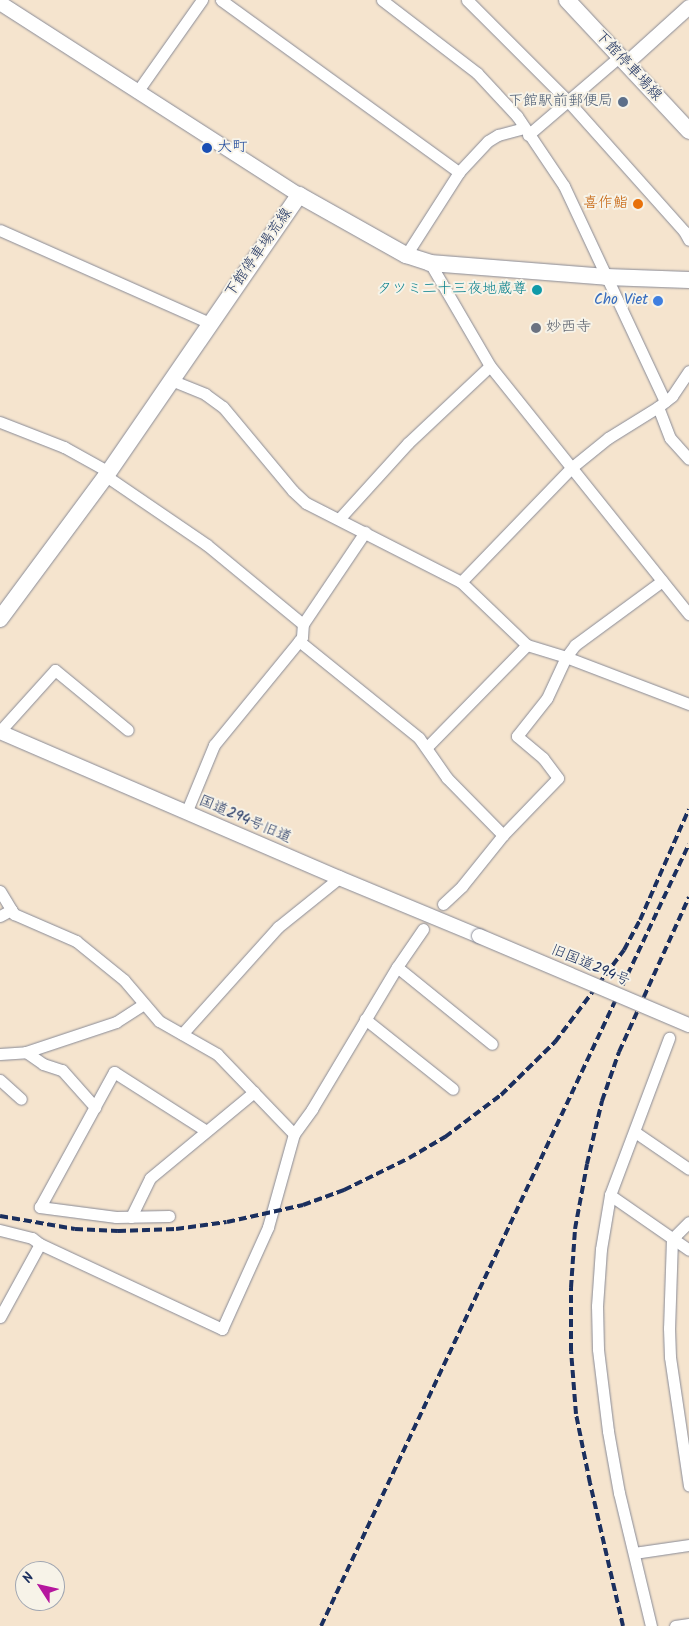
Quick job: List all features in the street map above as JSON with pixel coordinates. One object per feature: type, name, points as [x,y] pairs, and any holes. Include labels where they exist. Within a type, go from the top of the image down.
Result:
[{"type":"main road","name":"下館停車場線","points":[[567,0],[689,131]]},
{"type":"main road","name":"下館停車場荒線","points":[[0,619],[108,474],[299,195],[406,255],[430,263],[606,277],[689,280]]},
{"type":"street","points":[[137,92],[202,0]]},
{"type":"street","points":[[221,0],[459,172]]},
{"type":"street","points":[[382,0],[477,72],[517,116],[564,186],[662,404],[670,438],[689,459]]},
{"type":"street","points":[[467,0],[568,102],[684,231],[689,240]]},
{"type":"street","points":[[2,3],[299,195]]},
{"type":"street","points":[[406,255],[459,172],[488,141],[498,135],[526,132],[623,60],[689,6]]},
{"type":"street","points":[[0,230],[210,323]]},
{"type":"street","points":[[430,263],[490,366],[689,614]]},
{"type":"street","points":[[339,519],[408,443],[490,366]]},
{"type":"street","points":[[461,582],[571,468],[608,438],[672,396],[689,371]]},
{"type":"street","points":[[171,380],[205,394],[223,407],[293,491],[306,503],[461,582],[527,644],[689,704]]},
{"type":"street","points":[[0,422],[64,446],[108,474],[207,545],[303,624]]},
{"type":"street","points":[[186,813],[214,745],[299,642],[302,637],[303,624],[365,532]]},
{"type":"street","points":[[443,904],[462,886],[503,835],[558,778],[543,758],[517,736],[547,698],[566,657],[575,645],[662,581]]},
{"type":"street","points":[[299,642],[419,738],[447,778],[503,835]]},
{"type":"street","points":[[427,747],[527,644]]},
{"type":"street","points":[[0,731],[54,670],[128,730]]},
{"type":"street","name":"国道294号旧道","points":[[0,731],[186,813],[479,936]]},
{"type":"street","points":[[182,1034],[278,927],[339,878]]},
{"type":"street","points":[[0,891],[14,914],[76,941],[124,980],[159,1022],[217,1054],[294,1134]]},
{"type":"street","points":[[0,916],[11,910]]},
{"type":"street","points":[[0,1230],[32,1238],[40,1244],[222,1329],[268,1227],[294,1134],[312,1109],[397,968],[424,929]]},
{"type":"street","name":"旧国道294号","points":[[479,936],[689,1025]]},
{"type":"street","points":[[397,968],[492,1044]]},
{"type":"street","points":[[0,1054],[26,1052],[116,1022],[144,1004]]},
{"type":"street","points":[[365,1019],[453,1090]]},
{"type":"street","points":[[650,1626],[608,1431],[598,1349],[597,1306],[601,1249],[610,1195],[669,1038]]},
{"type":"street","points":[[26,1052],[43,1064],[62,1070],[94,1107]]},
{"type":"street","points":[[168,1216],[116,1217],[40,1207],[114,1072],[206,1130]]},
{"type":"street","points":[[0,1080],[21,1098]]},
{"type":"street","points":[[131,1217],[150,1178],[254,1092]]},
{"type":"street","points":[[635,1132],[689,1169]]},
{"type":"street","points":[[610,1195],[689,1250]]},
{"type":"street","points":[[689,1222],[672,1239],[670,1357],[689,1486]]},
{"type":"street","points":[[0,1317],[40,1244]]},
{"type":"street","points":[[634,1553],[689,1545]]},
{"type":"street","points":[[675,1626],[689,1624]]},
{"type":"railway","points":[[0,1216],[75,1229],[118,1231],[176,1229],[227,1222],[303,1205],[344,1190],[409,1158],[445,1137],[501,1095],[555,1042],[624,950],[640,920],[689,809]]},
{"type":"railway","points":[[321,1626],[689,844]]},
{"type":"railway","points":[[623,1626],[576,1414],[571,1351],[571,1288],[575,1229],[587,1164],[602,1101],[619,1052],[689,897]]},
{"type":"place","name":"下館駅前郵便局","points":[[623,102]]},
{"type":"place","name":"大町","points":[[207,148]]},
{"type":"place","name":"喜作鮨","points":[[638,204]]},
{"type":"place","name":"タツミ二十三夜地蔵尊","points":[[537,290]]},
{"type":"place","name":"Cho Viet","points":[[658,301]]},
{"type":"place","name":"妙西寺","points":[[536,328]]}]
